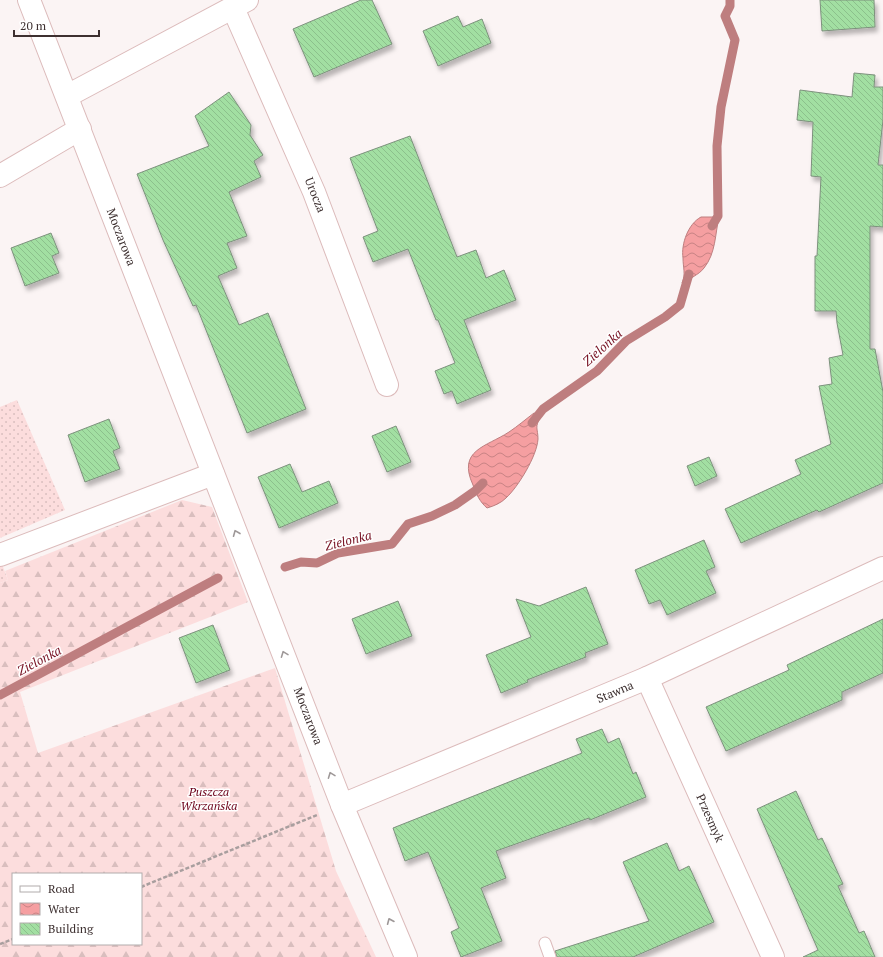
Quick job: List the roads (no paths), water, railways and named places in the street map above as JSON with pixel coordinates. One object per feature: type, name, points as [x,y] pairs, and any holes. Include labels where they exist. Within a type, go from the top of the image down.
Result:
[{"type":"street","name":"Moczarowa","points":[[28,0],[80,129],[342,805],[406,957]]},
{"type":"street","name":"Urocza","points":[[67,96],[240,4],[314,192],[387,385]]},
{"type":"street","points":[[0,176],[80,129]]},
{"type":"street","points":[[0,555],[213,474]]},
{"type":"street","name":"Stawna","points":[[342,805],[647,678],[883,568]]},
{"type":"street","name":"Przesmyk","points":[[647,678],[774,957]]},
{"type":"lane","points":[[545,944],[550,957]]},
{"type":"water","points":[[701,217],[719,217],[713,250],[704,268],[686,285],[682,283],[684,274],[684,241],[692,224]]},
{"type":"water","points":[[534,413],[541,416],[537,426],[537,446],[531,462],[511,493],[500,503],[487,508],[477,495],[469,473],[471,457],[483,446],[509,432]]},
{"type":"waterway","name":"Zielonka","points":[[712,226],[718,216],[717,146],[721,107],[735,40],[725,16],[730,6],[730,0]]},
{"type":"waterway","name":"Zielonka","points":[[532,423],[543,409],[597,371],[626,341],[665,317],[680,305],[689,274]]},
{"type":"waterway","name":"Zielonka","points":[[285,567],[301,562],[317,563],[338,553],[392,544],[408,524],[432,516],[455,505],[475,491],[483,483]]},
{"type":"waterway","name":"Zielonka","points":[[0,695],[218,578]]},
{"type":"park label","name":"Puszcza Wkrzańska","points":[[209,799]]}]
